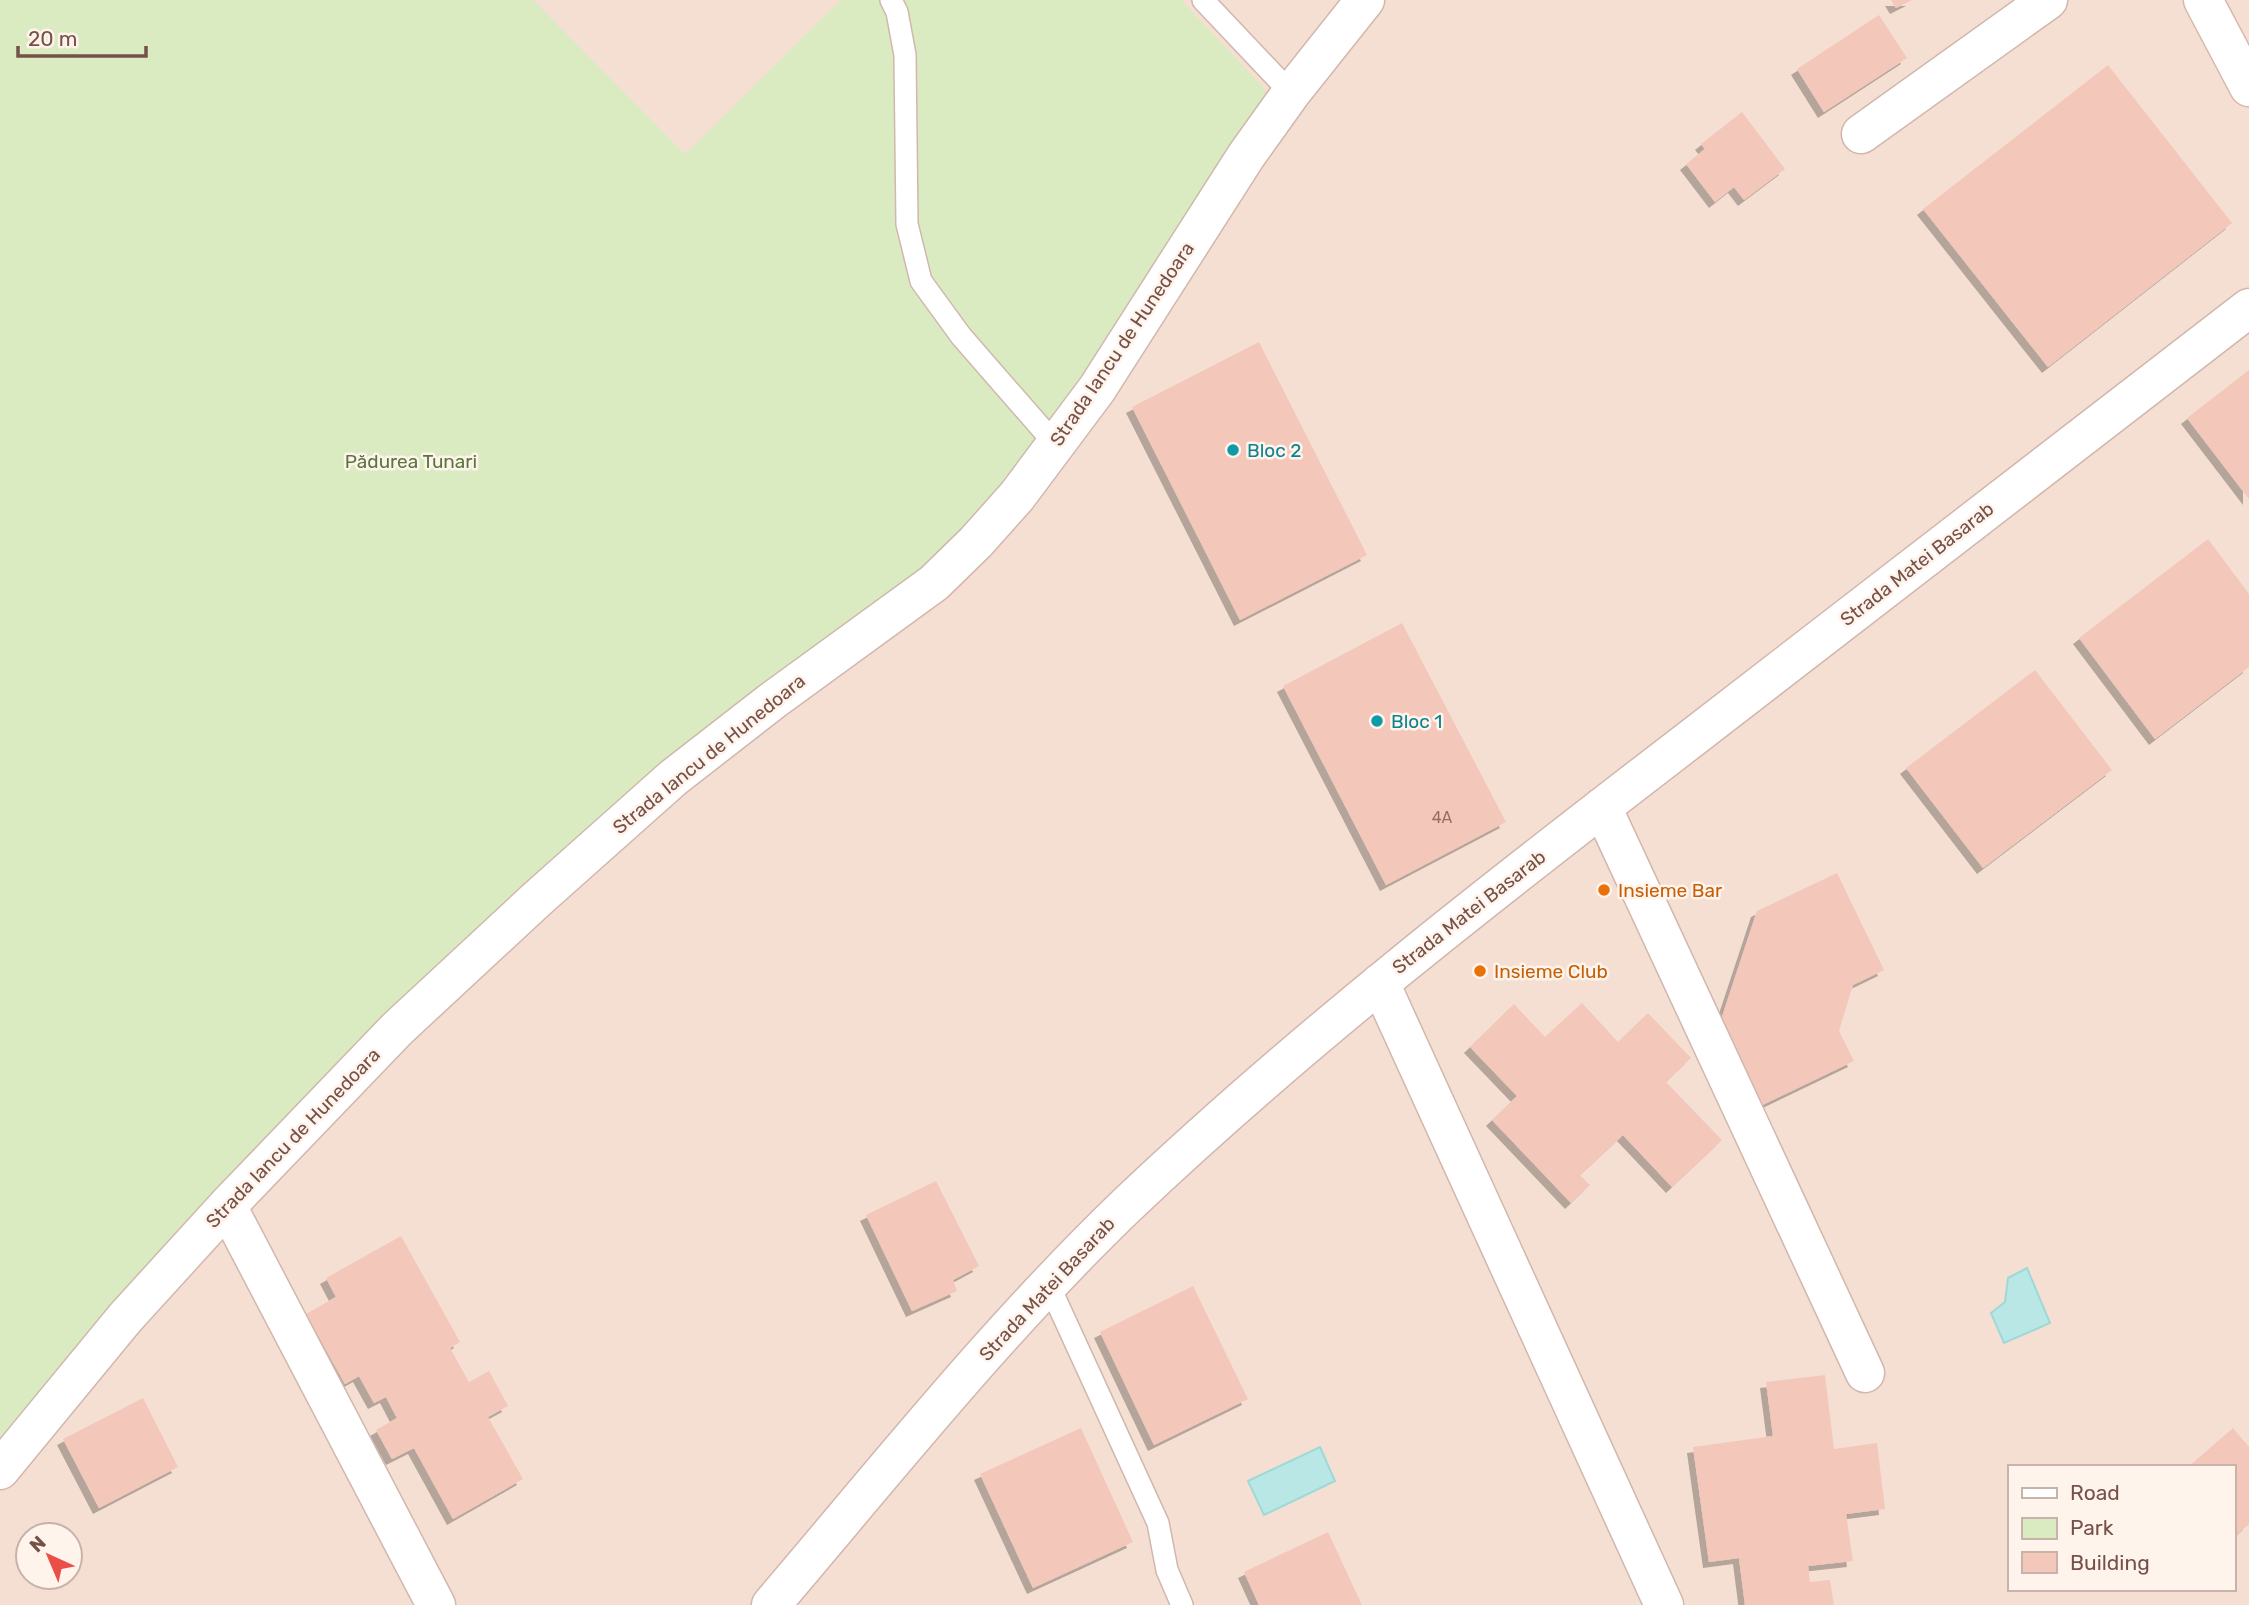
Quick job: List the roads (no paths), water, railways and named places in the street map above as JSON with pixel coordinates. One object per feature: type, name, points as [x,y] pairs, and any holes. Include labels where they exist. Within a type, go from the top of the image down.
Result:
[{"type":"street","name":"Strada Iancu de Hunedoara","points":[[0,1470],[125,1318],[227,1206],[397,1030],[536,900],[673,778],[772,701],[934,583],[1017,496],[1097,389],[1245,156],[1365,0]]},
{"type":"street","points":[[1861,134],[2048,0]]},
{"type":"street","points":[[2203,0],[2249,87]]},
{"type":"street","name":"Strada Matei Basarab","points":[[771,1605],[996,1340],[1048,1283],[1208,1129],[1380,983],[1602,807],[2249,308]]},
{"type":"street","points":[[1602,807],[1866,1373]]},
{"type":"street","points":[[1380,983],[1664,1605]]},
{"type":"street","points":[[227,1206],[436,1605]]},
{"type":"lane","points":[[891,0],[897,12],[905,55],[907,224],[921,281],[961,336],[1056,445]]},
{"type":"lane","points":[[1203,0],[1291,93]]},
{"type":"lane","points":[[1048,1283],[1158,1523],[1167,1570],[1182,1605]]},
{"type":"water","points":[[2027,1268],[2050,1323],[2004,1343],[1991,1313],[2005,1302],[2008,1278]]},
{"type":"water","points":[[1320,1447],[1335,1481],[1264,1515],[1248,1481]]},
{"type":"place","name":"Bloc 2","points":[[1233,450]]},
{"type":"place","name":"Bloc 1","points":[[1377,721]]},
{"type":"place","name":"Insieme Bar","points":[[1604,890]]},
{"type":"place","name":"Insieme Club","points":[[1480,971]]},
{"type":"park label","name":"Pădurea Tunari","points":[[411,461]]}]
